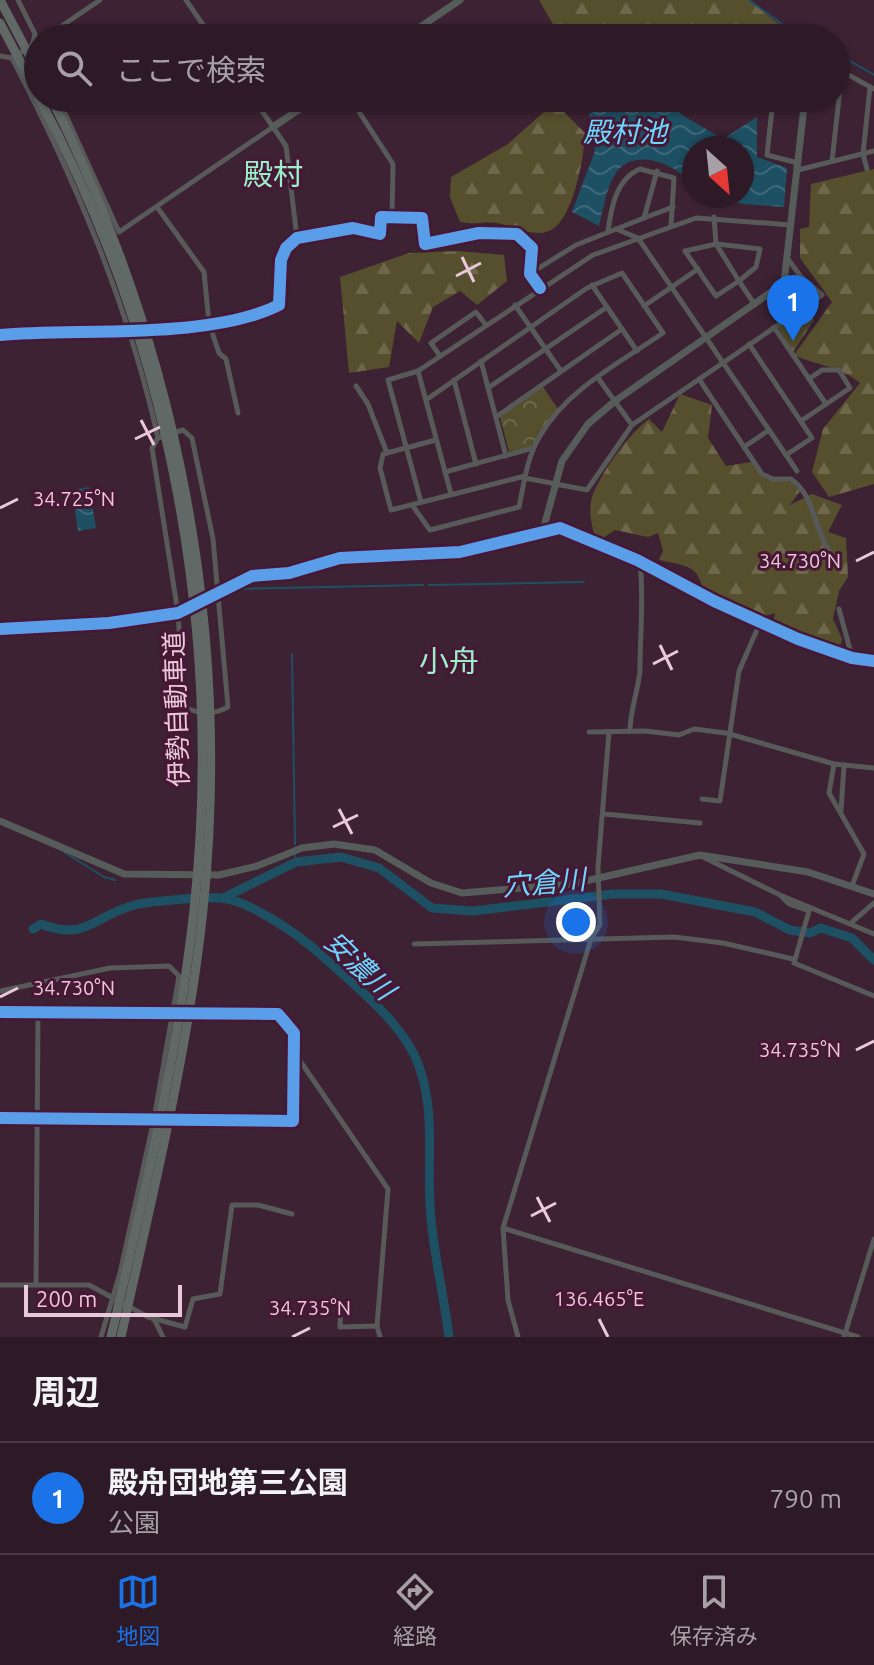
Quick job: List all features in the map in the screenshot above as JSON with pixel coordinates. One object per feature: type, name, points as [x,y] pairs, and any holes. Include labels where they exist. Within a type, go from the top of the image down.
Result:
[{"type":"highway","points":[[0,0],[24,45]]},
{"type":"highway","name":"伊勢自動車道","points":[[0,23],[24,69]]},
{"type":"highway","name":"伊勢自動車道","points":[[46,112],[77,176],[114,267],[148,370],[199,569],[208,833],[196,963],[166,1129],[121,1337]]},
{"type":"highway","name":"伊勢自動車道","points":[[57,112],[122,264],[157,368],[166,439]]},
{"type":"highway","name":"伊勢自動車道","points":[[109,1337],[124,1284],[158,1129],[188,962],[200,833],[206,708]]},
{"type":"main road","points":[[425,24],[460,0]]},
{"type":"main road","points":[[273,127],[295,112]]},
{"type":"main road","points":[[543,530],[554,484],[576,438],[615,401],[784,283],[804,112]]},
{"type":"main road","points":[[0,629],[109,623],[178,613],[189,607]]},
{"type":"main road","points":[[0,821],[124,874],[219,875],[257,866],[302,848],[334,844],[375,850],[431,883],[462,893],[599,881],[700,855],[808,872],[874,894]]},
{"type":"street","points":[[18,0],[30,24]]},
{"type":"street","points":[[65,24],[100,0]]},
{"type":"street","points":[[186,0],[202,24]]},
{"type":"street","points":[[0,56],[12,58],[24,51]]},
{"type":"street","points":[[12,58],[24,83]]},
{"type":"street","points":[[850,76],[872,88],[863,154],[867,169]]},
{"type":"street","points":[[38,112],[83,203],[166,439]]},
{"type":"street","points":[[64,112],[119,232],[273,127]]},
{"type":"street","points":[[263,112],[286,146],[297,238]]},
{"type":"street","points":[[359,112],[393,164],[392,215]]},
{"type":"street","points":[[772,112],[767,155],[798,166],[874,151]]},
{"type":"street","points":[[832,161],[836,112]]},
{"type":"street","points":[[608,232],[613,205],[626,177],[638,169],[657,171],[675,180],[671,225]]},
{"type":"street","points":[[644,218],[657,171]]},
{"type":"street","points":[[157,207],[204,272],[209,323],[219,353],[226,359],[238,413]]},
{"type":"street","points":[[530,274],[566,250],[673,207]]},
{"type":"street","points":[[0,335],[128,331],[255,316],[279,305],[281,260],[286,248],[297,238],[353,228],[380,234],[381,217],[392,215],[422,218],[425,244],[479,233],[517,234],[532,248],[530,274],[540,288]]},
{"type":"street","points":[[421,502],[388,380],[418,371],[582,260],[671,225],[714,217],[791,225]]},
{"type":"street","points":[[714,217],[716,244],[755,305]]},
{"type":"street","points":[[616,229],[638,238],[797,471]]},
{"type":"street","points":[[716,244],[760,249],[756,267],[716,296],[685,251],[716,244]]},
{"type":"street","points":[[436,440],[383,454],[380,468],[391,510],[525,477],[587,490],[632,425],[822,295],[801,277],[788,259]]},
{"type":"street","points":[[644,306],[698,269]]},
{"type":"street","points":[[412,505],[430,530],[519,507],[534,448],[553,418],[598,378],[663,333],[622,273],[592,285],[426,400]]},
{"type":"street","points":[[592,285],[637,351]]},
{"type":"street","points":[[515,305],[561,371]]},
{"type":"street","points":[[488,388],[607,307]]},
{"type":"street","points":[[440,356],[431,343],[476,312],[486,325]]},
{"type":"street","points":[[774,327],[826,404]]},
{"type":"street","points":[[496,417],[622,329]]},
{"type":"street","points":[[749,344],[812,438],[786,455]]},
{"type":"street","points":[[481,361],[506,456]]},
{"type":"street","points":[[801,421],[850,388],[839,370],[822,370],[809,379]]},
{"type":"street","points":[[418,371],[451,494]]},
{"type":"street","points":[[598,378],[632,425]]},
{"type":"street","points":[[699,379],[765,476],[791,479],[809,497],[814,522],[829,551]]},
{"type":"street","points":[[454,380],[476,464]]},
{"type":"street","points":[[356,386],[368,404],[387,453]]},
{"type":"street","points":[[183,430],[192,438],[213,539],[228,707],[219,712],[194,712],[184,707],[178,613],[152,448],[166,439],[183,430]]},
{"type":"street","points":[[744,447],[769,430]]},
{"type":"street","points":[[445,472],[534,448]]},
{"type":"street","points":[[210,595],[252,576],[289,573],[340,558],[445,554],[543,530],[568,529],[760,623],[852,658],[874,661]]},
{"type":"street","points":[[630,731],[630,709],[639,672],[643,590],[640,562]]},
{"type":"street","points":[[839,609],[852,658]]},
{"type":"street","points":[[702,799],[720,801],[739,671],[760,623]]},
{"type":"street","points":[[589,732],[679,735],[694,729],[834,764],[874,768]]},
{"type":"street","points":[[518,1337],[508,1300],[503,1228],[591,939],[600,925],[599,881],[609,732]]},
{"type":"street","points":[[834,764],[829,793],[864,854],[852,886]]},
{"type":"street","points":[[840,812],[844,765]]},
{"type":"street","points":[[604,814],[700,823]]},
{"type":"street","points":[[700,855],[780,895],[874,934]]},
{"type":"street","points":[[780,895],[789,904],[809,911],[793,957],[794,963],[874,996]]},
{"type":"street","points":[[851,923],[874,903]]},
{"type":"street","points":[[414,944],[674,937],[793,957]]},
{"type":"street","points":[[0,991],[110,968],[169,966],[179,976],[154,1119],[120,1273],[110,1298],[101,1337]]},
{"type":"street","points":[[0,1012],[282,1015],[293,1028],[294,1051],[293,1121],[0,1118]]},
{"type":"street","points":[[36,1285],[38,1012]]},
{"type":"street","points":[[294,1051],[388,1189],[377,1326],[380,1337]]},
{"type":"street","points":[[0,1285],[89,1285],[154,1318],[185,1327],[193,1299],[220,1294],[232,1205],[262,1205],[292,1214]]},
{"type":"street","points":[[503,1228],[858,1337]]},
{"type":"street","points":[[845,1335],[874,1239]]},
{"type":"street","points":[[341,1302],[340,1327],[377,1326]]},
{"type":"street","points":[[154,1318],[163,1337]]},
{"type":"green space","points":[[539,0],[749,0],[779,24],[553,24]]},
{"type":"green space","points":[[544,112],[564,112],[585,133],[570,204],[555,227],[546,232],[528,232],[497,223],[460,222],[450,197],[451,177],[508,144]]},
{"type":"green space","points":[[874,169],[874,484],[829,497],[812,472],[823,429],[860,383],[836,370],[794,355],[832,302],[800,258],[800,229],[809,227],[811,184]]},
{"type":"green space","points":[[458,251],[504,255],[507,281],[477,305],[460,291],[433,307],[419,343],[397,321],[389,367],[349,373],[340,277],[409,253]]},
{"type":"green space","points":[[807,308],[814,320],[793,352],[778,327]]},
{"type":"green space","points":[[543,387],[558,409],[532,446],[509,452],[500,417]]},
{"type":"green space","points":[[680,394],[712,405],[708,438],[726,466],[751,462],[766,479],[792,482],[800,491],[790,505],[812,494],[842,505],[828,532],[846,538],[848,577],[839,591],[833,619],[842,639],[839,651],[812,648],[786,637],[773,624],[775,613],[746,619],[721,611],[706,596],[693,570],[659,560],[663,551],[658,533],[648,537],[615,530],[597,542],[590,508],[602,477],[624,444],[649,419],[662,432]]},
{"type":"water","name":"殿村池","points":[[592,112],[680,112],[718,136],[682,136],[682,175],[667,165],[643,159],[622,166],[607,194],[599,226],[572,212],[595,151],[589,115]]},
{"type":"water","name":"殿村池","points":[[757,117],[757,157],[787,168],[784,207],[754,205],[754,136],[728,136]]},
{"type":"water","points":[[89,487],[96,528],[78,531],[72,490]]},
{"type":"waterway","points":[[749,0],[782,24]]},
{"type":"waterway","points":[[850,61],[874,75]]},
{"type":"waterway","points":[[429,585],[584,582]]},
{"type":"waterway","points":[[230,589],[423,585]]},
{"type":"waterway","points":[[292,654],[295,844]]},
{"type":"waterway","points":[[64,852],[104,877],[115,880]]},
{"type":"waterway","name":"穴倉川","points":[[295,855],[296,862]]},
{"type":"waterway","name":"穴倉川","points":[[223,898],[296,862],[341,857],[379,868],[432,908],[473,911],[613,894],[661,894],[755,912],[790,930],[810,933],[821,928],[852,938],[874,960]]},
{"type":"waterway","name":"安濃川","points":[[33,929],[41,924],[56,929],[79,929],[118,911],[149,902],[202,898],[232,900],[259,912],[300,938],[374,1003],[409,1046],[417,1061],[427,1096],[431,1222],[449,1337]]},
{"type":"cycle path","points":[[0,335],[181,328],[250,316],[279,305],[281,260],[286,248],[297,238],[353,228],[380,234],[381,217],[422,218],[425,244],[479,233],[517,234],[532,248],[530,274],[540,288]]},
{"type":"cycle path","points":[[0,629],[109,623],[178,613],[252,576],[289,573],[340,558],[460,552],[560,528],[637,560],[714,601],[798,639],[852,658],[874,661]]},
{"type":"cycle path","points":[[0,1012],[278,1014],[294,1033],[293,1121],[0,1118]]},
{"type":"place","name":"殿舟団地第三公園","points":[[793,341]]},
{"type":"district","name":"殿村","points":[[273,174]]},
{"type":"district","name":"小舟","points":[[449,661]]}]
